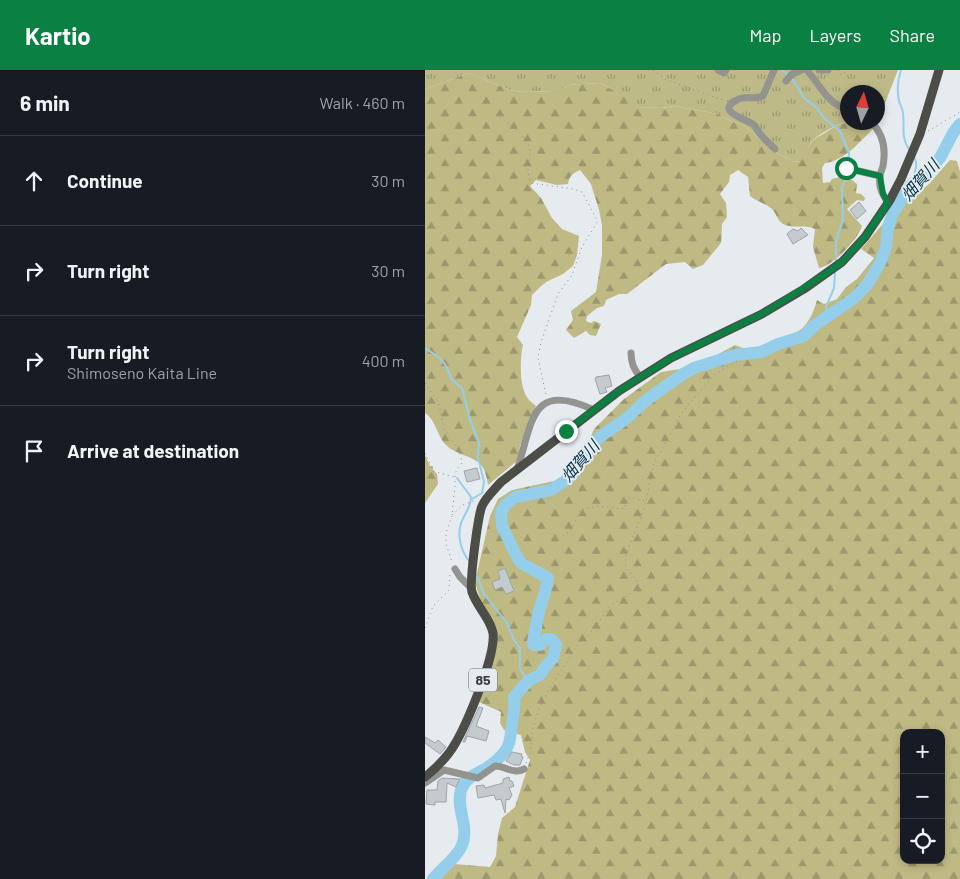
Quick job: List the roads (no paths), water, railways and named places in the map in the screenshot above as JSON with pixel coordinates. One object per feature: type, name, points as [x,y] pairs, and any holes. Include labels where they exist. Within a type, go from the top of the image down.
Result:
[{"type":"main road","name":"85","points":[[425,778],[450,752],[476,699],[493,644],[491,626],[477,603],[471,587],[478,518],[486,499],[501,482],[640,377],[671,358],[762,314],[804,289],[842,262],[865,237],[888,203],[909,163],[920,134],[939,70]]},
{"type":"street","points":[[718,70],[724,72],[726,70]]},
{"type":"street","points":[[774,70],[763,96],[759,98],[738,98],[732,103],[730,112],[754,126],[760,135],[775,149]]},
{"type":"street","points":[[786,81],[792,74],[802,70]]},
{"type":"street","points":[[807,70],[826,95],[840,106]]},
{"type":"street","points":[[819,70],[828,70]]},
{"type":"street","points":[[878,130],[884,147],[883,168],[880,176],[883,194],[888,203]]},
{"type":"street","points":[[846,168],[880,176]]},
{"type":"street","points":[[631,353],[631,360],[640,377]]},
{"type":"street","points":[[517,470],[533,418],[537,410],[547,401],[558,399],[570,400],[594,410]]},
{"type":"street","points":[[455,569],[460,577],[471,587]]},
{"type":"street","points":[[425,783],[444,770],[475,778],[482,776],[495,766],[516,772],[524,769]]},
{"type":"waterway","points":[[782,70],[788,75]]},
{"type":"waterway","points":[[901,70],[898,93],[903,111],[904,137],[910,151]]},
{"type":"waterway","points":[[792,78],[804,98],[840,131],[849,153],[848,166]]},
{"type":"waterway","name":"畑賀川","points":[[433,879],[457,854],[464,840],[460,802],[463,786],[470,778],[498,759],[505,751],[510,738],[514,697],[528,681],[541,674],[553,658],[556,645],[552,639],[546,639],[540,645],[534,645],[539,611],[548,578],[521,563],[516,555],[502,526],[501,512],[506,504],[516,497],[551,490],[565,481],[574,473],[586,451],[601,436],[683,374],[694,368],[735,355],[761,352],[778,344],[804,336],[815,325],[853,299],[867,285],[880,263],[886,247],[888,227],[893,213],[911,185],[940,158],[960,124]]},
{"type":"waterway","points":[[911,185],[916,168],[914,157]]},
{"type":"waterway","points":[[836,263],[836,240],[843,221],[842,188],[848,171]]},
{"type":"waterway","points":[[825,318],[826,307],[834,288],[835,272]]},
{"type":"waterway","points":[[425,348],[440,358],[452,380],[462,388],[470,420],[479,442],[478,457],[484,482],[482,493],[472,499]]},
{"type":"waterway","points":[[457,478],[471,497],[469,508],[461,523],[459,533],[462,548],[469,561]]},
{"type":"waterway","points":[[476,574],[484,594],[507,623],[514,640],[520,648],[520,669],[528,681]]}]
